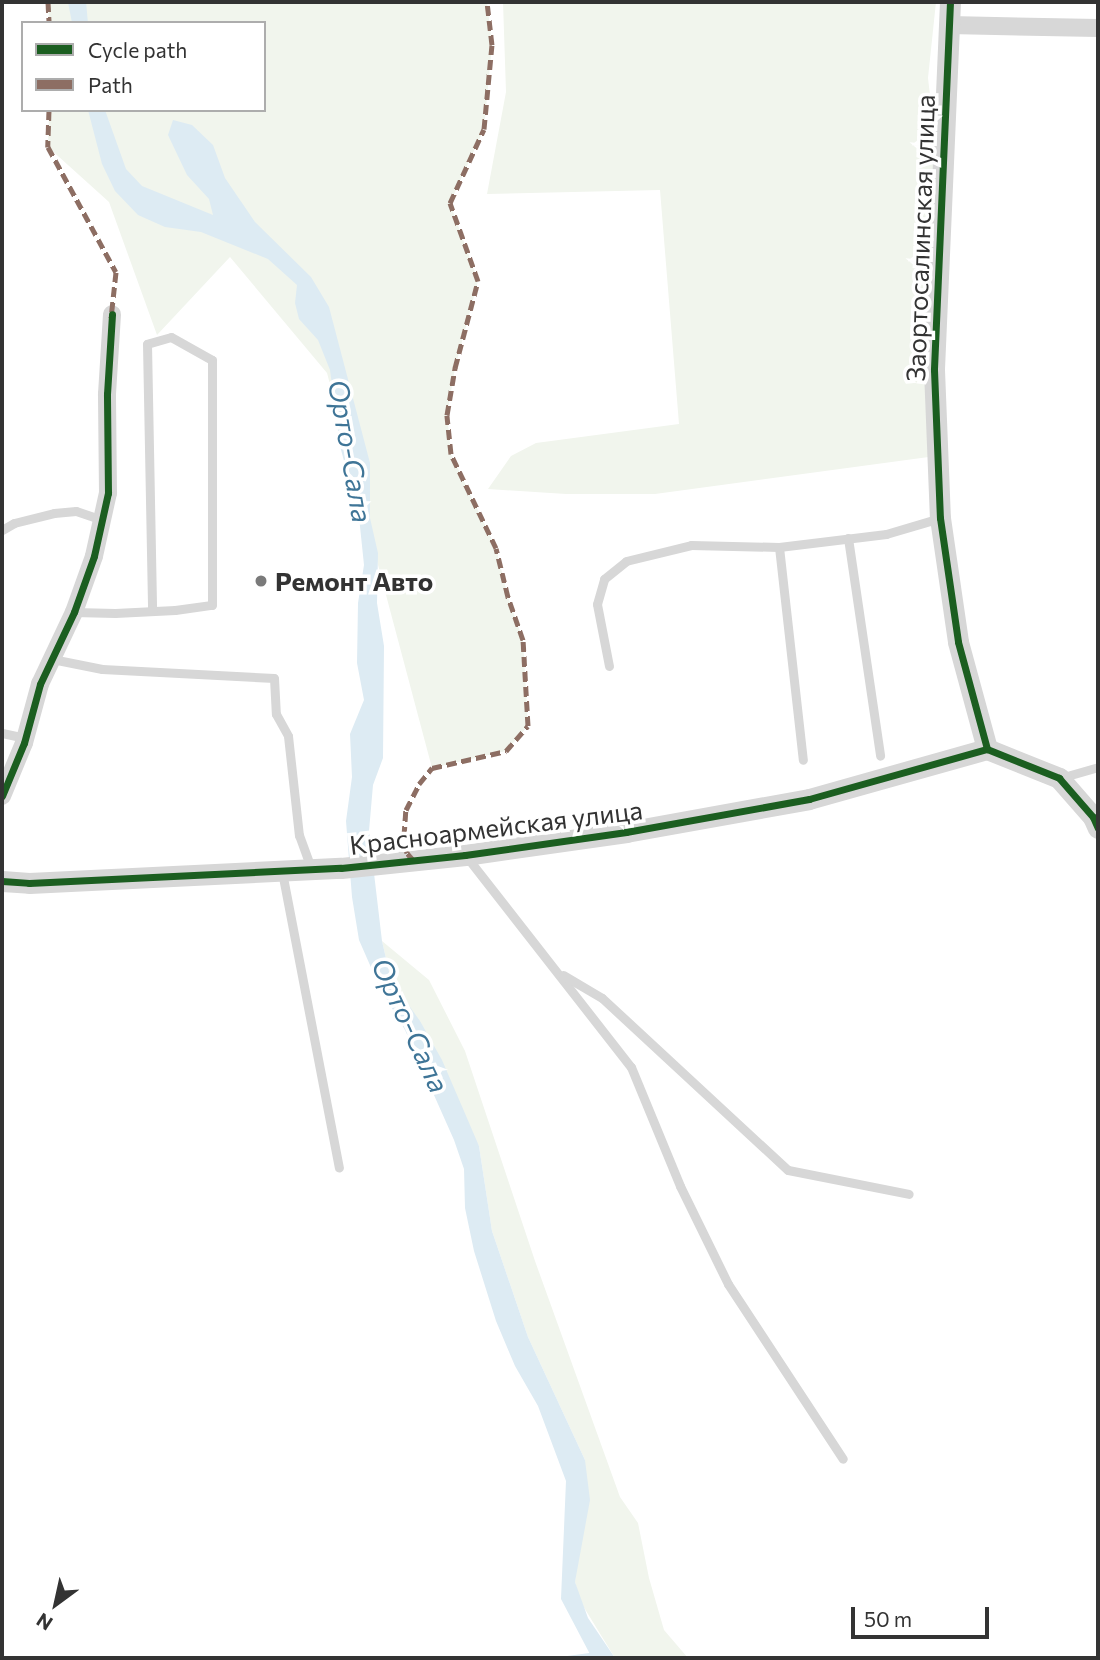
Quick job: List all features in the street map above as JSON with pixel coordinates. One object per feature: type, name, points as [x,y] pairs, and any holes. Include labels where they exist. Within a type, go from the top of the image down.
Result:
[{"type":"street","name":"Заортосалинская улица","points":[[950,2],[934,370],[940,518],[958,642],[987,749]]},
{"type":"street","points":[[949,26],[1098,28]]},
{"type":"street","points":[[2,796],[25,738],[40,684],[74,612],[94,556],[108,493],[107,394],[111,314]]},
{"type":"street","points":[[987,749],[1059,778],[1093,817],[1098,828]]},
{"type":"street","name":"Красноармейская улица","points":[[2,881],[29,883],[312,870],[465,855],[626,832],[809,799],[987,749]]},
{"type":"lane","points":[[74,612],[152,611],[212,605],[212,360],[171,337],[147,344],[152,611]]},
{"type":"lane","points":[[2,530],[14,523],[54,513],[76,511],[102,520]]},
{"type":"lane","points":[[609,666],[597,604],[604,579],[626,561],[691,545],[779,547],[886,534],[940,518]]},
{"type":"lane","points":[[848,538],[880,756]]},
{"type":"lane","points":[[779,547],[803,760]]},
{"type":"lane","points":[[52,659],[102,669],[274,678],[276,713],[288,736],[299,835],[312,870]]},
{"type":"lane","points":[[2,733],[25,738]]},
{"type":"lane","points":[[1059,778],[1098,766]]},
{"type":"lane","points":[[465,855],[631,1067],[680,1186],[728,1284],[843,1459]]},
{"type":"lane","points":[[282,871],[340,1168]]},
{"type":"lane","points":[[558,972],[602,998],[788,1170],[909,1195]]},
{"type":"shaded area","points":[[48,2],[487,2],[492,45],[484,129],[450,203],[478,281],[455,368],[447,415],[451,454],[496,548],[508,597],[523,640],[528,726],[506,751],[432,768],[327,373],[230,257],[157,335],[109,202],[48,147],[49,112],[266,112],[266,21],[49,21]]},
{"type":"shaded area","points":[[503,2],[936,2],[928,78],[941,191],[936,456],[655,494],[566,494],[488,489],[511,456],[536,443],[679,424],[660,190],[487,194],[506,92]]},
{"type":"shaded area","points":[[382,941],[429,980],[465,1051],[535,1261],[620,1497],[638,1523],[649,1578],[664,1630],[688,1658],[615,1658],[580,1601],[575,1582],[585,1460],[528,1337],[492,1231],[479,1146],[391,980]]},
{"type":"water","points":[[68,2],[86,2],[88,21],[72,21]]},
{"type":"water","name":"Орто-Сала","points":[[89,112],[106,112],[126,169],[142,186],[213,215],[209,199],[187,175],[168,135],[173,120],[192,125],[213,145],[225,178],[255,222],[311,277],[329,307],[370,463],[370,518],[378,553],[377,603],[384,646],[383,758],[373,785],[369,831],[382,941],[391,980],[420,1021],[442,1060],[479,1146],[492,1231],[528,1337],[585,1460],[590,1500],[575,1582],[588,1618],[615,1658],[592,1658],[561,1599],[566,1481],[538,1406],[515,1366],[496,1321],[474,1251],[465,1208],[464,1169],[454,1140],[405,1030],[380,988],[359,940],[352,897],[346,821],[352,777],[350,734],[364,700],[357,663],[358,603],[364,565],[359,517],[340,446],[330,370],[318,340],[299,319],[295,303],[297,285],[268,259],[201,232],[165,227],[138,215],[115,191],[102,164]]},
{"type":"waterway","points":[[567,1658],[595,1654]]},
{"type":"marked path","points":[[48,2],[49,21]]},
{"type":"marked path","points":[[414,861],[407,853],[404,836],[406,810],[419,784],[432,768],[506,751],[528,726],[523,640],[508,597],[496,548],[451,454],[447,415],[455,368],[478,281],[450,203],[484,129],[492,45],[487,2]]},
{"type":"marked path","points":[[49,112],[48,147],[116,272],[111,318]]},
{"type":"cycle path","points":[[950,2],[934,370],[940,518],[958,642],[987,749],[1059,778],[1093,817],[1098,828]]},
{"type":"cycle path","points":[[2,796],[24,743],[40,684],[74,612],[94,556],[108,493],[107,394],[112,314]]},
{"type":"cycle path","points":[[2,881],[29,883],[341,868],[465,855],[626,832],[809,799],[987,749]]},
{"type":"place","name":"Ремонт Авто","points":[[261,581]]}]
